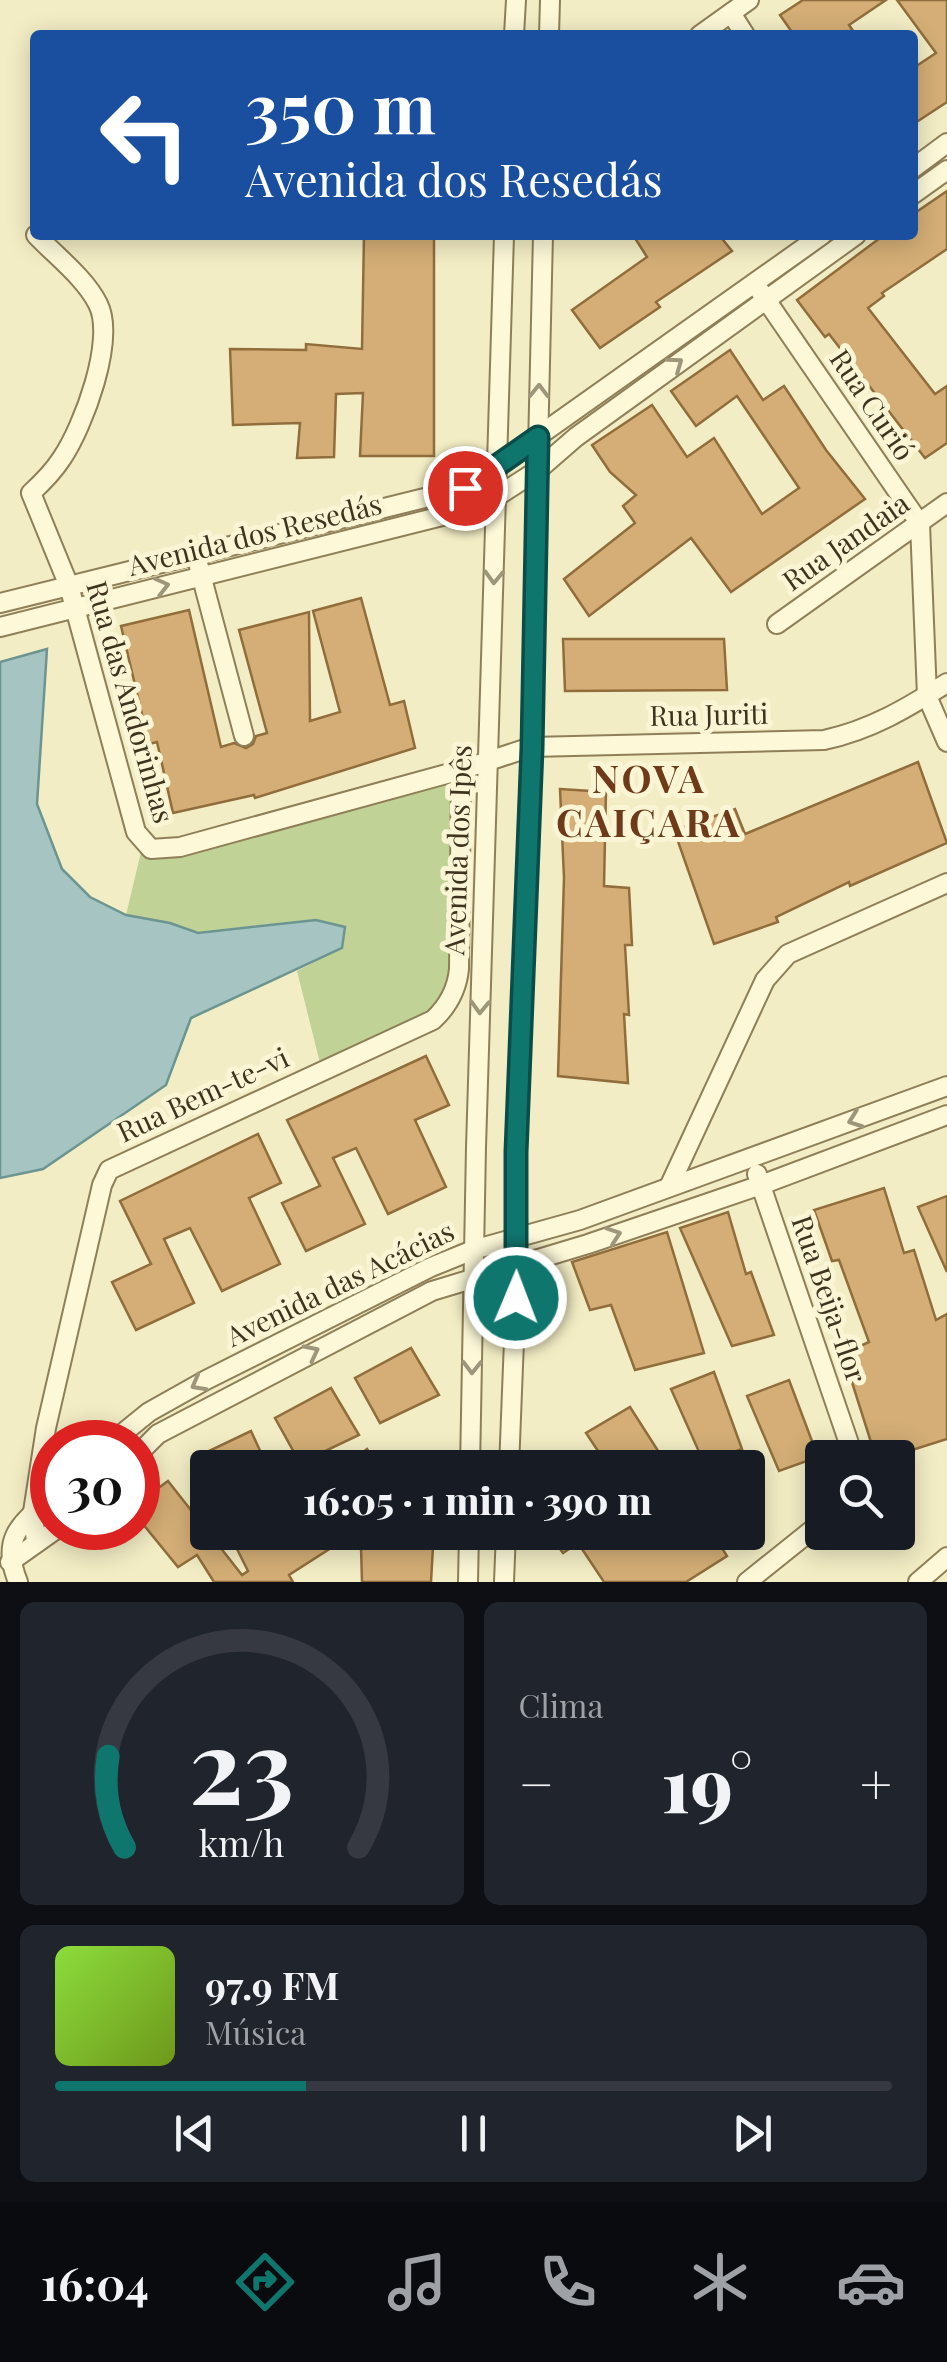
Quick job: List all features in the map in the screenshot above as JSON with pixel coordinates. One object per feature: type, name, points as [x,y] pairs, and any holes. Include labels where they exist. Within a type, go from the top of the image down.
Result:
[{"type":"street","points":[[514,30],[516,0]]},
{"type":"street","points":[[550,0],[550,30]]},
{"type":"street","points":[[707,30],[749,0]]},
{"type":"street","points":[[731,13],[743,30]]},
{"type":"street","points":[[918,165],[947,143]]},
{"type":"street","points":[[918,191],[947,170]]},
{"type":"street","name":"Rua das Andorinhas","points":[[41,240],[90,292],[104,318],[105,330],[88,401],[65,454],[50,476],[31,492],[68,586],[136,832],[152,849],[180,846],[462,770]]},
{"type":"street","name":"Avenida dos Ipês","points":[[470,1450],[504,240]]},
{"type":"street","points":[[510,1450],[518,1264],[543,240]]},
{"type":"street","name":"Avenida dos Resedás","points":[[0,604],[465,488],[815,240]]},
{"type":"street","name":"Avenida dos Resedás","points":[[0,627],[467,511],[538,470],[576,437],[849,240]]},
{"type":"street","name":"Rua Curió","points":[[754,283],[920,524]]},
{"type":"street","name":"Rua Jandaia","points":[[777,624],[947,503]]},
{"type":"street","points":[[920,524],[927,696],[947,742]]},
{"type":"street","points":[[195,554],[244,736]]},
{"type":"street","name":"Rua Juriti","points":[[462,770],[532,748],[824,740],[853,734],[891,718],[947,683]]},
{"type":"street","name":"Rua Bem-te-vi","points":[[48,1420],[108,1170],[433,1020],[455,991],[459,969],[462,770]]},
{"type":"street","points":[[669,1187],[766,980],[778,963],[805,945],[947,883]]},
{"type":"street","name":"Avenida das Acácias","points":[[138,1420],[206,1380],[431,1266],[580,1220],[947,1086]]},
{"type":"street","name":"Avenida das Acácias","points":[[160,1433],[432,1291],[588,1244],[761,1185],[947,1114]]},
{"type":"street","name":"Rua Beija-flor","points":[[751,1158],[848,1440]]},
{"type":"street","points":[[18,1582],[10,1551],[15,1532],[30,1515]]},
{"type":"street","points":[[747,1582],[805,1536]]},
{"type":"street","points":[[10,1562],[30,1548]]},
{"type":"street","points":[[468,1582],[469,1550]]},
{"type":"street","points":[[504,1582],[505,1550]]},
{"type":"street","points":[[918,1582],[947,1558]]},
{"type":"green space","points":[[461,772],[450,992],[430,1016],[321,1067],[297,971],[342,948],[316,920],[198,933],[126,915],[141,852]]},
{"type":"water","points":[[47,649],[37,804],[62,869],[90,897],[126,915],[198,933],[316,920],[345,927],[342,948],[191,1018],[166,1085],[43,1169],[0,1178],[0,662]]},
{"type":"building","points":[[803,0],[886,0],[849,25],[852,30],[790,30],[780,15]]},
{"type":"building","points":[[897,0],[947,0],[947,102],[918,121],[918,65],[936,53]]},
{"type":"building","points":[[947,191],[947,249],[882,293],[884,296],[868,308],[935,394],[947,386],[947,443],[925,458],[829,334],[825,337],[797,300],[877,240],[918,240],[918,211]]},
{"type":"building","points":[[364,240],[434,240],[434,456],[360,456],[363,393],[336,394],[334,457],[297,458],[300,423],[233,425],[230,349],[306,350],[306,344],[362,349]]},
{"type":"building","points":[[636,240],[723,240],[732,251],[656,302],[660,307],[600,348],[572,310],[647,257]]},
{"type":"building","points":[[730,350],[763,400],[784,386],[826,450],[865,499],[731,592],[691,538],[589,616],[564,579],[635,523],[623,506],[636,495],[610,472],[592,445],[652,405],[687,457],[714,438],[762,514],[799,488],[737,396],[696,426],[671,391]]},
{"type":"building","points":[[361,598],[390,705],[404,701],[415,748],[255,798],[254,795],[173,813],[157,742],[149,744],[121,626],[189,610],[221,747],[234,743],[246,748],[256,736],[267,733],[239,630],[309,612],[310,721],[340,712],[313,611]]},
{"type":"building","points":[[563,639],[724,639],[727,690],[565,691]]},
{"type":"building","points":[[918,762],[947,843],[850,886],[849,882],[776,917],[778,922],[714,944],[674,830],[735,809],[745,834]]},
{"type":"building","points":[[560,789],[606,792],[604,886],[629,888],[632,945],[625,945],[629,1015],[624,1014],[628,1083],[558,1076],[564,878]]},
{"type":"building","points":[[426,1056],[449,1105],[415,1120],[446,1187],[388,1214],[356,1148],[333,1158],[365,1224],[306,1251],[282,1203],[320,1186],[287,1120]]},
{"type":"building","points":[[258,1134],[281,1183],[249,1198],[280,1264],[222,1291],[190,1228],[164,1239],[194,1303],[136,1330],[112,1282],[151,1264],[120,1201]]},
{"type":"building","points":[[884,1188],[904,1253],[914,1250],[936,1320],[947,1314],[947,1439],[915,1449],[915,1440],[870,1440],[843,1354],[869,1342],[839,1260],[832,1261],[814,1210]]},
{"type":"building","points":[[947,1196],[947,1272],[918,1207]]},
{"type":"building","points":[[728,1212],[746,1274],[751,1272],[774,1335],[732,1346],[680,1228]]},
{"type":"building","points":[[667,1232],[704,1353],[635,1370],[611,1305],[590,1310],[572,1262]]},
{"type":"building","points":[[411,1348],[439,1395],[380,1423],[355,1378]]},
{"type":"building","points":[[714,1372],[742,1449],[698,1450],[671,1389]]},
{"type":"building","points":[[789,1380],[812,1440],[805,1440],[805,1462],[779,1471],[747,1396]]},
{"type":"building","points":[[331,1388],[359,1435],[327,1450],[293,1450],[275,1418]]},
{"type":"building","points":[[630,1407],[657,1450],[597,1450],[586,1433]]},
{"type":"building","points":[[251,1431],[260,1450],[211,1450]]},
{"type":"building","points":[[168,1481],[190,1509],[190,1550],[222,1550],[242,1575],[248,1571],[238,1550],[328,1550],[289,1575],[293,1582],[214,1582],[197,1555],[178,1567],[160,1545],[160,1487]]},
{"type":"building","points":[[361,1550],[433,1550],[431,1582],[362,1582]]},
{"type":"building","points":[[583,1550],[723,1550],[727,1556],[686,1582],[604,1582]]},
{"type":"district","name":"NOVA CAIÇARA","points":[[649,802]]},
{"type":"route","points":[[465,488],[538,437],[532,748],[516,1152],[516,1298]]}]
